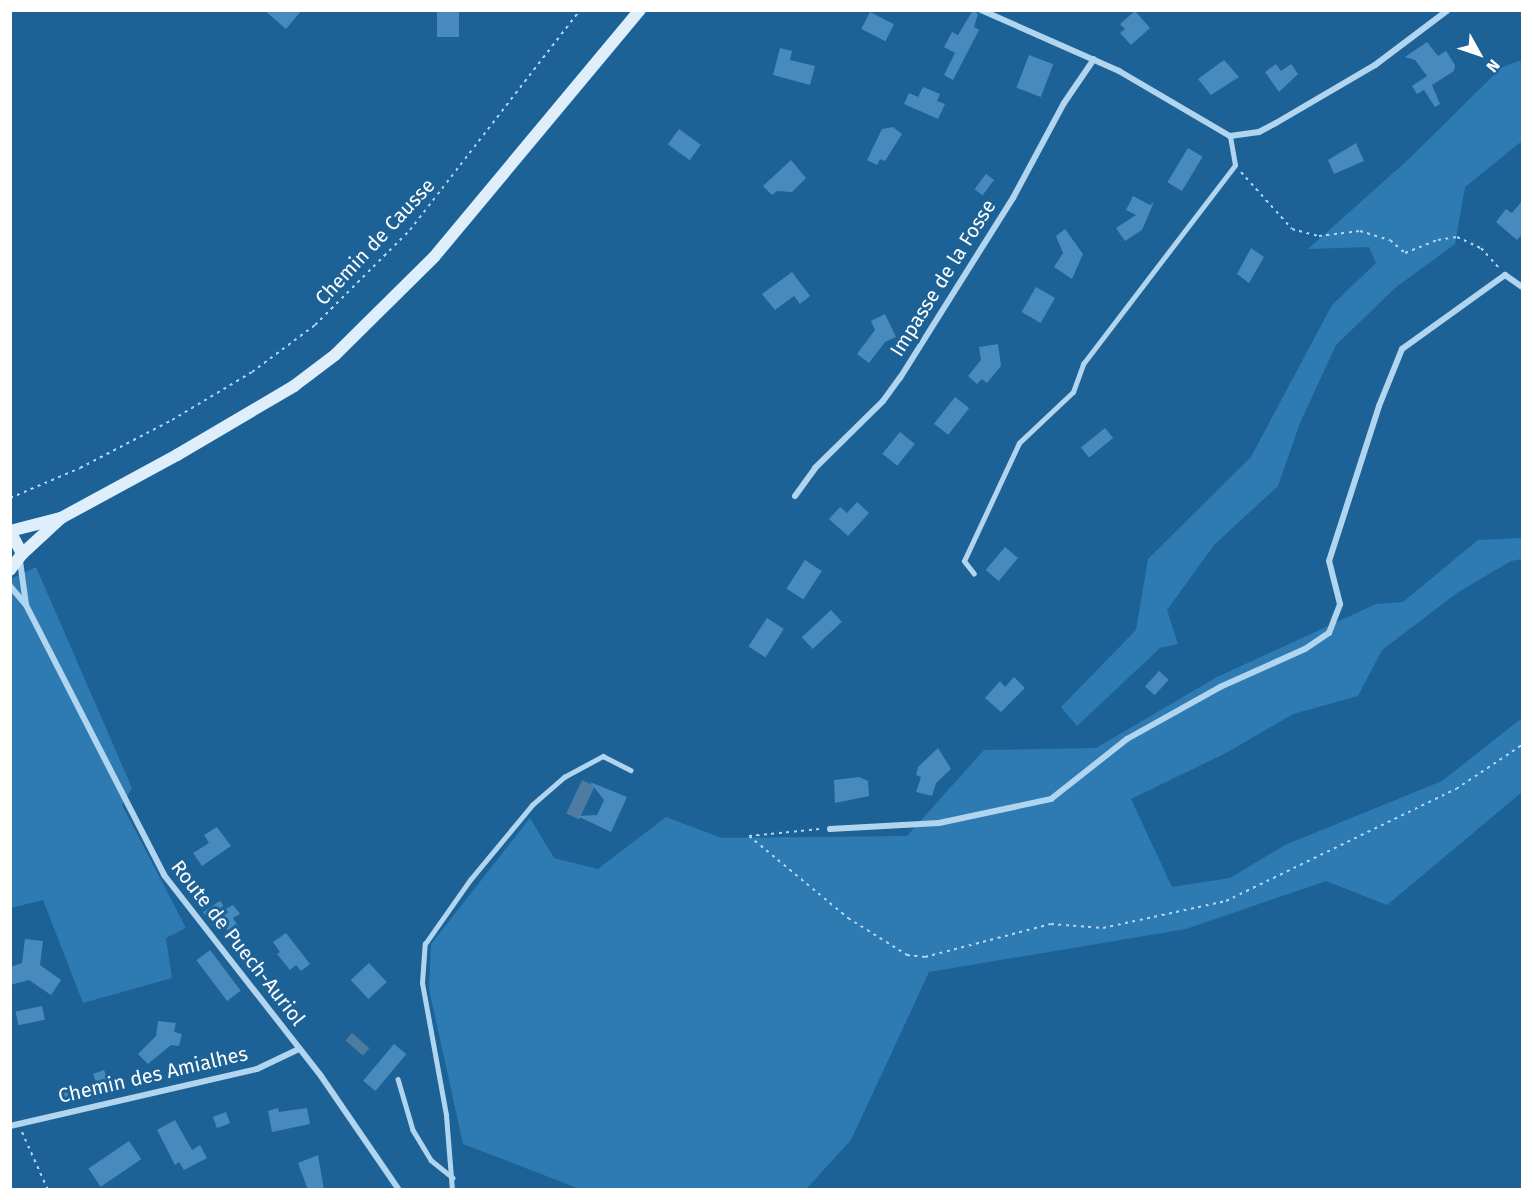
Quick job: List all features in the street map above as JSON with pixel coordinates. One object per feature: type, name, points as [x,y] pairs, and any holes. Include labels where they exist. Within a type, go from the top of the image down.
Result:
[{"type":"main road","points":[[17,561],[62,518],[236,422],[334,355],[434,257],[640,10]]},
{"type":"main road","points":[[17,561],[19,541],[10,531],[62,518]]},
{"type":"street","points":[[981,10],[1094,59],[1230,136],[1258,132],[1276,123],[1375,65],[1448,10]]},
{"type":"street","name":"Impasse de la Fosse","points":[[795,496],[815,468],[883,401],[900,378],[1094,59]]},
{"type":"street","points":[[831,829],[939,823],[1051,799],[1127,739],[1220,687],[1305,649],[1329,633],[1341,604],[1329,561],[1379,406],[1402,349],[1505,275],[1522,287]]},
{"type":"street","points":[[17,561],[26,605]]},
{"type":"street","points":[[10,586],[26,605]]},
{"type":"street","name":"Route de Puech-Auriol","points":[[26,605],[164,875],[299,1049],[399,1190]]},
{"type":"street","name":"Chemin des Amialhes","points":[[10,1126],[257,1069],[299,1049]]},
{"type":"lane","points":[[998,19],[1004,10]]},
{"type":"lane","points":[[974,574],[964,561],[1019,443],[1073,392],[1083,364],[1235,165],[1230,136]]},
{"type":"lane","points":[[452,1190],[453,1178],[422,983],[425,944],[470,880],[525,813],[564,777],[603,756],[631,770]]},
{"type":"lane","points":[[398,1079],[412,1130],[431,1160],[453,1178]]},
{"type":"path","name":"Chemin de Causse","points":[[10,498],[80,468],[183,414],[252,372],[315,325],[410,230],[580,10]]},
{"type":"path","points":[[1235,165],[1292,229],[1319,236],[1360,231],[1390,240],[1405,253],[1437,240],[1457,237],[1481,248],[1505,275]]},
{"type":"path","points":[[831,829],[748,836],[848,918],[907,955],[925,957],[1051,924],[1103,928],[1226,901],[1456,789],[1522,745]]},
{"type":"path","points":[[18,1124],[48,1190]]},
{"type":"shaded area","points":[[1522,60],[1522,141],[1465,187],[1455,244],[1395,288],[1336,345],[1300,423],[1278,486],[1214,545],[1167,610],[1178,644],[1160,648],[1077,726],[1061,707],[1136,630],[1148,559],[1251,457],[1332,305],[1376,263],[1369,247],[1308,249],[1410,158],[1502,67]]},
{"type":"shaded area","points":[[1522,538],[1522,559],[1511,561],[1457,593],[1382,650],[1358,696],[1293,714],[1228,752],[1131,799],[1172,887],[1230,878],[1285,845],[1442,781],[1522,718],[1522,792],[1387,905],[1326,881],[1186,929],[929,972],[851,1140],[806,1189],[580,1189],[463,1144],[429,989],[431,944],[530,818],[554,858],[598,869],[666,817],[722,838],[907,836],[984,750],[1096,748],[1217,677],[1376,604],[1403,602],[1478,540]]},
{"type":"shaded area","points":[[36,567],[132,788],[122,805],[186,928],[166,938],[172,978],[83,1003],[43,900],[11,908],[11,579]]},
{"type":"shaded area","points":[[582,780],[595,786],[579,819],[566,814]]},
{"type":"shaded area","points":[[352,1033],[369,1048],[363,1056],[345,1041]]},
{"type":"building","points":[[264,10],[302,10],[286,29]]},
{"type":"building","points":[[437,10],[459,10],[459,37],[437,37]]},
{"type":"building","points":[[973,10],[978,14],[974,27],[979,30],[953,80],[944,75],[955,53],[944,47],[952,32],[958,35]]},
{"type":"building","points":[[1135,11],[1150,28],[1131,45],[1120,33],[1125,29],[1120,24]]},
{"type":"building","points":[[870,12],[894,24],[885,41],[861,29]]},
{"type":"building","points":[[1427,42],[1438,56],[1446,51],[1455,65],[1454,71],[1432,85],[1440,104],[1435,107],[1424,90],[1417,94],[1412,86],[1427,76],[1415,60],[1405,57]]},
{"type":"building","points":[[780,48],[792,51],[790,60],[815,66],[810,85],[773,75]]},
{"type":"building","points":[[1029,55],[1053,64],[1041,97],[1016,88]]},
{"type":"building","points":[[1224,60],[1239,77],[1211,95],[1198,79]]},
{"type":"building","points":[[1276,64],[1281,71],[1291,64],[1298,74],[1279,92],[1265,72]]},
{"type":"building","points":[[923,87],[940,94],[937,101],[945,104],[938,119],[904,104],[909,93],[918,97]]},
{"type":"building","points":[[893,127],[902,134],[885,161],[880,159],[877,165],[867,160],[882,129]]},
{"type":"building","points":[[679,129],[701,145],[690,160],[668,144]]},
{"type":"building","points":[[1356,143],[1364,161],[1334,174],[1328,160]]},
{"type":"building","points":[[1188,148],[1203,157],[1182,191],[1167,182]]},
{"type":"building","points":[[791,160],[806,178],[792,192],[777,191],[772,195],[763,186]]},
{"type":"building","points":[[986,174],[994,180],[983,195],[975,189]]},
{"type":"building","points":[[1133,196],[1150,205],[1154,202],[1142,230],[1125,241],[1116,228],[1136,215],[1126,210]]},
{"type":"building","points":[[1522,201],[1522,234],[1517,240],[1496,222],[1506,209],[1512,213]]},
{"type":"building","points":[[1065,229],[1083,254],[1072,279],[1054,267],[1063,253],[1056,236]]},
{"type":"building","points":[[1251,248],[1264,257],[1249,283],[1237,274]]},
{"type":"building","points":[[792,272],[810,296],[800,304],[794,296],[775,310],[762,294]]},
{"type":"building","points":[[1036,287],[1055,298],[1041,323],[1022,312]]},
{"type":"building","points":[[885,314],[896,337],[885,342],[869,363],[857,354],[875,330],[871,321]]},
{"type":"building","points":[[998,344],[1001,366],[987,383],[982,379],[977,384],[968,376],[981,360],[979,347]]},
{"type":"building","points":[[955,397],[969,408],[948,435],[934,424]]},
{"type":"building","points":[[1105,428],[1113,438],[1089,458],[1081,448]]},
{"type":"building","points":[[900,432],[915,444],[897,466],[882,454]]},
{"type":"building","points":[[857,502],[869,513],[848,536],[829,519],[840,507],[847,513]]},
{"type":"building","points":[[1005,547],[1018,558],[999,581],[986,570]]},
{"type":"building","points":[[805,560],[822,571],[803,599],[786,589]]},
{"type":"building","points":[[831,610],[842,622],[813,649],[802,637]]},
{"type":"building","points":[[767,618],[784,629],[765,657],[748,647]]},
{"type":"building","points":[[1159,671],[1169,680],[1155,695],[1145,687]]},
{"type":"building","points":[[1014,677],[1025,688],[1001,712],[985,698],[1000,681],[1005,687]]},
{"type":"building","points":[[938,748],[951,769],[936,783],[932,796],[916,792],[921,777],[916,775],[918,767]]},
{"type":"building","points":[[859,777],[868,781],[869,796],[835,803],[834,780]]},
{"type":"building","points":[[590,782],[627,797],[611,832],[577,816],[597,815],[604,800]]},
{"type":"building","points":[[217,827],[231,846],[202,866],[193,853],[209,843],[204,835]]},
{"type":"building","points":[[220,901],[226,909],[233,905],[240,914],[233,918],[240,929],[231,936],[224,925],[216,930],[203,912]]},
{"type":"building","points":[[286,933],[310,964],[301,971],[296,965],[290,970],[277,954],[280,952],[273,942]]},
{"type":"building","points":[[25,939],[43,941],[40,965],[61,980],[51,995],[29,980],[10,985],[10,967],[22,963]]},
{"type":"building","points":[[210,950],[241,991],[227,1001],[196,960]]},
{"type":"building","points":[[369,963],[387,982],[368,999],[351,980]]},
{"type":"building","points":[[42,1006],[45,1020],[19,1025],[16,1012]]},
{"type":"building","points":[[158,1021],[176,1023],[174,1032],[182,1034],[179,1046],[171,1045],[148,1064],[138,1054],[156,1036]]},
{"type":"building","points":[[394,1044],[406,1054],[375,1091],[363,1081]]},
{"type":"building","points":[[104,1070],[112,1091],[66,1103],[63,1093],[97,1084],[93,1074]]},
{"type":"building","points":[[278,1108],[279,1112],[307,1108],[310,1124],[272,1132],[268,1111]]},
{"type":"building","points":[[226,1112],[230,1123],[217,1128],[213,1117]]},
{"type":"building","points":[[175,1120],[192,1150],[200,1145],[207,1158],[184,1170],[179,1162],[175,1165],[157,1130]]},
{"type":"building","points":[[129,1141],[141,1159],[101,1187],[88,1168]]},
{"type":"building","points":[[318,1155],[324,1190],[308,1190],[298,1163]]}]
